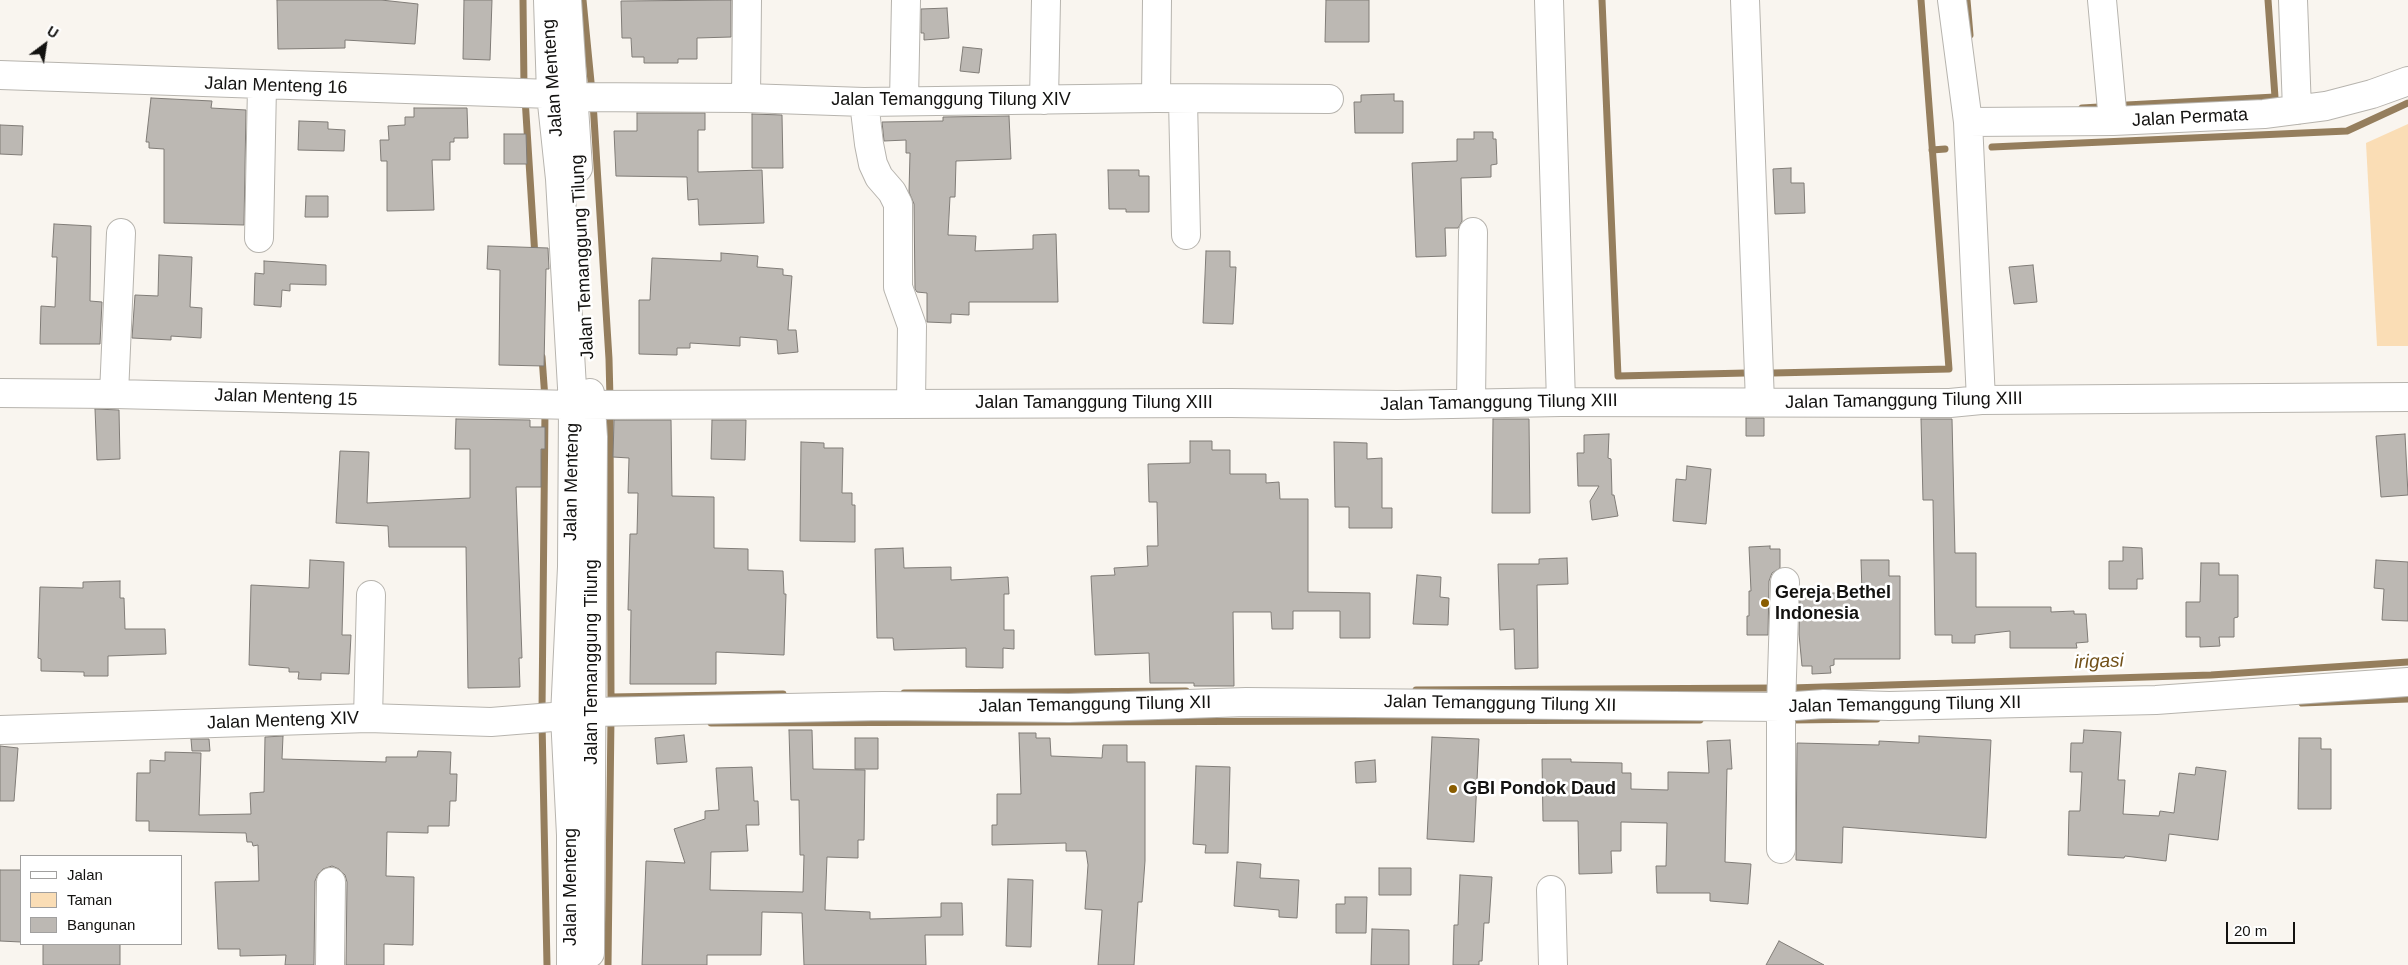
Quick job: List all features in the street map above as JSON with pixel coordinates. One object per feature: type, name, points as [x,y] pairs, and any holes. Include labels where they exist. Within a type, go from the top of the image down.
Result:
[{"type":"street","name":"Jalan Menteng","points":[[548,0],[562,96]]},
{"type":"street","name":"Jalan Temanggung Tilung","points":[[567,0],[562,96],[588,308],[582,405],[592,437],[590,965]]},
{"type":"street","points":[[746,98],[747,0]]},
{"type":"street","points":[[904,101],[906,0]]},
{"type":"street","points":[[1044,100],[1046,0]]},
{"type":"street","points":[[1156,98],[1157,0]]},
{"type":"street","points":[[1549,0],[1561,402]]},
{"type":"street","points":[[1745,0],[1760,402]]},
{"type":"street","points":[[1952,0],[1968,122],[1981,400]]},
{"type":"street","points":[[2102,0],[2113,121]]},
{"type":"street","points":[[2292,0],[2296,110]]},
{"type":"street","name":"Jalan Menteng 16","points":[[0,74],[262,86],[562,96]]},
{"type":"street","name":"Jalan Permata","points":[[1968,122],[2113,121],[2264,114],[2348,100],[2408,81]]},
{"type":"street","points":[[259,238],[262,86]]},
{"type":"street","name":"Jalan Temanggung Tilung XIV","points":[[562,96],[746,98],[864,102],[1156,98],[1183,100],[1329,99]]},
{"type":"street","points":[[1183,100],[1186,235]]},
{"type":"street","points":[[864,102],[869,144],[874,164],[879,177],[892,192],[898,204],[898,287],[912,326],[911,403]]},
{"type":"street","points":[[1471,404],[1473,232]]},
{"type":"street","points":[[114,394],[121,233]]},
{"type":"street","name":"Jalan Menteng 15","points":[[0,394],[114,394],[582,405]]},
{"type":"street","name":"Jalan Tamanggung Tilung XIII","points":[[582,405],[911,403],[1471,404],[1561,402],[1950,403],[1981,400],[2408,397]]},
{"type":"street","name":"Jalan Menteng","points":[[571,965],[571,835],[565,716],[582,405]]},
{"type":"street","points":[[1781,849],[1781,708],[1785,582]]},
{"type":"street","points":[[368,718],[370,594]]},
{"type":"street","name":"Jalan Temanggung Tilung XII","points":[[592,712],[883,706],[1069,708],[1246,702],[1781,708],[1824,704],[1899,706],[2156,700],[2408,682]]},
{"type":"street","name":"Jalan Menteng XIV","points":[[0,730],[368,718],[491,722],[565,716]]},
{"type":"street","points":[[330,965],[331,882]]},
{"type":"street","points":[[1551,890],[1553,965]]},
{"type":"green space","points":[[2408,124],[2408,346],[2377,346],[2366,143]]},
{"type":"building","points":[[277,0],[381,0],[418,4],[415,44],[345,40],[345,48],[278,49]]},
{"type":"building","points":[[464,0],[492,0],[490,60],[463,59]]},
{"type":"building","points":[[731,0],[731,37],[697,38],[697,59],[678,59],[678,63],[644,63],[644,57],[632,57],[631,38],[622,38],[621,1]]},
{"type":"building","points":[[1326,0],[1369,0],[1369,42],[1325,42]]},
{"type":"building","points":[[947,8],[949,38],[924,40],[924,33],[921,33],[921,9]]},
{"type":"building","points":[[963,47],[982,49],[979,73],[960,71]]},
{"type":"building","points":[[1394,94],[1394,101],[1403,101],[1403,133],[1355,133],[1354,102],[1361,102],[1361,95]]},
{"type":"building","points":[[151,98],[212,101],[211,108],[246,110],[244,225],[164,223],[164,149],[149,148],[149,142],[146,142]]},
{"type":"building","points":[[414,108],[467,108],[468,138],[454,138],[454,142],[450,142],[450,160],[432,160],[434,210],[387,211],[387,161],[381,161],[380,140],[389,140],[388,126],[405,125],[405,117],[414,117]]},
{"type":"building","points":[[637,113],[705,113],[705,130],[698,130],[698,172],[762,170],[764,223],[699,225],[698,199],[688,200],[687,177],[616,176],[614,131],[637,131]]},
{"type":"building","points":[[752,114],[782,115],[783,168],[752,168]]},
{"type":"building","points":[[1009,116],[1011,159],[956,161],[955,197],[950,197],[948,235],[976,236],[975,251],[1033,249],[1033,235],[1056,234],[1058,302],[969,302],[969,315],[951,314],[951,323],[927,322],[927,293],[917,292],[915,289],[914,204],[909,192],[910,153],[906,153],[906,140],[884,141],[882,122],[943,121],[943,117]]},
{"type":"building","points":[[299,121],[328,122],[328,129],[345,130],[344,151],[298,150]]},
{"type":"building","points":[[0,125],[23,126],[22,155],[0,154]]},
{"type":"building","points":[[1474,132],[1493,132],[1493,139],[1496,139],[1497,164],[1491,165],[1491,177],[1461,178],[1462,221],[1458,228],[1445,228],[1446,256],[1416,257],[1412,163],[1457,161],[1457,139],[1474,139]]},
{"type":"building","points":[[504,134],[526,134],[527,164],[504,164]]},
{"type":"building","points":[[1791,168],[1791,183],[1804,183],[1805,213],[1775,214],[1773,169]]},
{"type":"building","points":[[1108,170],[1139,170],[1139,176],[1149,176],[1149,212],[1126,212],[1126,209],[1109,209]]},
{"type":"building","points":[[306,196],[328,196],[328,217],[305,217]]},
{"type":"building","points":[[54,224],[91,226],[90,301],[102,302],[100,344],[40,344],[41,306],[55,307],[57,257],[52,257]]},
{"type":"building","points":[[488,246],[548,248],[549,269],[546,269],[544,366],[499,365],[500,270],[487,269]]},
{"type":"building","points":[[1206,251],[1230,251],[1230,267],[1236,267],[1233,324],[1203,323]]},
{"type":"building","points":[[721,253],[758,256],[757,267],[783,269],[783,275],[792,276],[788,330],[796,330],[798,352],[778,354],[777,340],[740,337],[740,346],[690,343],[690,348],[677,348],[677,355],[639,354],[639,300],[650,300],[652,258],[721,261]]},
{"type":"building","points":[[159,255],[192,257],[190,307],[202,308],[201,338],[171,336],[171,340],[132,338],[135,295],[158,296]]},
{"type":"building","points":[[264,261],[326,265],[326,285],[290,284],[290,291],[282,290],[281,307],[254,305],[255,273],[264,274]]},
{"type":"building","points":[[2033,265],[2037,302],[2014,304],[2009,267]]},
{"type":"building","points":[[95,409],[119,410],[120,459],[97,460]]},
{"type":"building","points":[[1746,418],[1764,418],[1764,436],[1746,436]]},
{"type":"building","points":[[456,419],[530,420],[530,427],[545,427],[545,449],[541,449],[541,487],[516,487],[522,658],[519,658],[520,687],[468,688],[466,547],[389,547],[388,526],[336,523],[340,451],[369,452],[367,503],[470,498],[470,449],[455,449]]},
{"type":"building","points":[[1493,419],[1529,419],[1530,513],[1492,513]]},
{"type":"building","points":[[1921,419],[1952,419],[1955,553],[1976,553],[1976,607],[2051,607],[2051,612],[2074,611],[2074,614],[2086,614],[2088,642],[2076,643],[2077,648],[2010,648],[2010,631],[1975,635],[1975,643],[1952,643],[1952,635],[1935,635],[1933,500],[1923,500]]},
{"type":"building","points":[[614,420],[671,420],[672,496],[714,497],[714,548],[748,549],[748,570],[783,571],[784,594],[786,594],[784,655],[716,652],[716,684],[630,684],[631,610],[628,610],[630,534],[637,534],[638,493],[628,493],[629,458],[613,457]]},
{"type":"building","points":[[712,420],[746,420],[745,460],[711,459]]},
{"type":"building","points":[[1609,434],[1608,458],[1611,459],[1612,495],[1614,495],[1618,516],[1592,520],[1590,501],[1599,486],[1578,486],[1577,453],[1584,453],[1584,435]]},
{"type":"building","points":[[2405,434],[2408,495],[2381,497],[2376,436]]},
{"type":"building","points":[[1190,441],[1212,441],[1212,450],[1230,450],[1230,474],[1266,474],[1266,483],[1279,482],[1280,499],[1308,499],[1308,592],[1370,593],[1370,638],[1340,638],[1340,611],[1293,611],[1293,629],[1272,629],[1271,612],[1233,612],[1234,686],[1194,686],[1194,683],[1150,683],[1149,653],[1095,655],[1091,576],[1115,575],[1114,568],[1148,566],[1147,546],[1158,546],[1157,502],[1149,502],[1148,464],[1190,463]]},
{"type":"building","points":[[801,442],[824,443],[824,448],[843,448],[842,493],[852,493],[852,505],[855,505],[855,542],[800,541]]},
{"type":"building","points":[[1334,442],[1367,443],[1367,459],[1382,458],[1382,508],[1392,508],[1392,528],[1349,528],[1349,507],[1335,507]]},
{"type":"building","points":[[1687,466],[1711,469],[1706,524],[1673,521],[1676,479],[1686,480]]},
{"type":"building","points":[[1770,546],[1770,549],[1780,549],[1780,568],[1772,573],[1769,581],[1768,635],[1747,635],[1749,591],[1751,591],[1749,547]]},
{"type":"building","points":[[2123,547],[2142,548],[2143,579],[2137,579],[2137,589],[2109,589],[2109,561],[2123,561]]},
{"type":"building","points":[[903,548],[904,568],[951,567],[951,580],[1008,577],[1009,594],[1004,594],[1004,630],[1014,630],[1014,649],[1003,648],[1003,668],[966,667],[966,648],[894,650],[893,638],[877,638],[875,549]]},
{"type":"building","points":[[1567,558],[1568,584],[1537,585],[1538,668],[1515,669],[1514,629],[1500,630],[1498,564],[1539,564],[1539,559]]},
{"type":"building","points":[[310,560],[344,562],[342,635],[351,635],[349,674],[321,673],[321,680],[298,679],[299,672],[289,672],[289,668],[249,665],[251,585],[309,588]]},
{"type":"building","points":[[1861,560],[1889,560],[1889,576],[1900,576],[1900,659],[1834,659],[1834,665],[1830,666],[1831,673],[1812,674],[1812,666],[1802,666],[1799,634],[1800,593],[1862,593]]},
{"type":"building","points":[[2376,560],[2408,562],[2408,621],[2382,620],[2384,589],[2374,588]]},
{"type":"building","points":[[2201,563],[2219,563],[2219,575],[2238,575],[2238,617],[2234,618],[2234,637],[2219,637],[2220,646],[2200,647],[2200,637],[2186,637],[2186,602],[2200,602]]},
{"type":"building","points":[[1417,575],[1441,577],[1440,597],[1449,598],[1448,625],[1413,624]]},
{"type":"building","points":[[120,581],[120,598],[124,598],[125,629],[165,629],[166,654],[108,656],[108,676],[84,676],[84,672],[41,671],[41,659],[38,658],[40,587],[83,588],[83,582]]},
{"type":"building","points":[[789,730],[812,730],[813,769],[865,770],[864,840],[858,840],[858,858],[827,857],[825,910],[870,912],[870,919],[941,917],[941,903],[962,903],[963,935],[925,935],[926,965],[804,965],[802,913],[762,912],[761,955],[707,955],[707,965],[642,965],[646,861],[685,863],[674,829],[705,819],[705,811],[719,810],[716,768],[752,767],[754,801],[758,801],[759,825],[746,825],[748,851],[711,852],[710,890],[803,892],[804,855],[800,855],[799,800],[791,800]]},
{"type":"building","points":[[2084,730],[2121,732],[2118,780],[2125,780],[2123,814],[2159,816],[2160,811],[2174,813],[2179,773],[2195,775],[2196,767],[2226,771],[2218,840],[2169,834],[2166,861],[2125,856],[2124,858],[2068,855],[2069,811],[2080,811],[2082,772],[2070,772],[2071,743],[2083,743]]},
{"type":"building","points":[[1019,733],[1036,733],[1036,738],[1050,738],[1051,756],[1102,758],[1103,745],[1127,745],[1127,762],[1145,762],[1145,861],[1142,902],[1138,902],[1134,965],[1098,965],[1102,910],[1085,909],[1088,865],[1086,851],[1066,851],[1066,843],[992,845],[992,825],[997,825],[997,794],[1021,794]]},
{"type":"building","points":[[684,735],[687,762],[657,764],[655,738]]},
{"type":"building","points":[[283,736],[282,759],[386,762],[386,757],[417,757],[418,751],[451,752],[450,774],[457,774],[456,801],[450,801],[449,826],[428,826],[428,833],[387,832],[386,876],[414,877],[413,945],[384,944],[384,965],[346,965],[347,882],[345,875],[339,869],[332,866],[323,869],[315,881],[314,965],[285,965],[286,955],[240,956],[240,949],[218,949],[215,882],[259,881],[258,845],[253,846],[252,842],[247,842],[246,833],[149,831],[149,821],[136,821],[137,773],[150,773],[150,760],[165,761],[165,752],[201,753],[199,815],[251,814],[250,793],[264,792],[265,737]]},
{"type":"building","points":[[1919,736],[1991,740],[1986,838],[1843,827],[1842,863],[1796,860],[1797,743],[1879,745],[1879,741],[1919,743]]},
{"type":"building","name":"GBI Pondok Daud","points":[[1432,737],[1479,739],[1474,842],[1427,839]]},
{"type":"building","points":[[855,738],[878,738],[878,769],[855,769]]},
{"type":"building","points":[[2299,738],[2321,738],[2321,749],[2331,749],[2331,809],[2298,809]]},
{"type":"building","points":[[191,739],[209,739],[210,751],[192,751]]},
{"type":"building","points":[[1730,740],[1732,769],[1727,769],[1725,862],[1751,864],[1748,904],[1710,901],[1710,893],[1657,893],[1656,866],[1666,866],[1667,823],[1621,822],[1621,851],[1611,851],[1612,873],[1579,874],[1578,821],[1543,821],[1542,759],[1571,759],[1571,762],[1622,763],[1622,773],[1631,773],[1631,789],[1668,790],[1668,772],[1709,773],[1707,741]]},
{"type":"building","points":[[0,746],[18,748],[14,801],[0,801]]},
{"type":"building","points":[[1375,760],[1376,782],[1356,783],[1355,762]]},
{"type":"building","points":[[1196,766],[1230,767],[1228,853],[1205,853],[1206,845],[1193,844]]},
{"type":"building","points":[[1237,862],[1261,864],[1260,878],[1299,880],[1297,918],[1279,917],[1279,910],[1234,906]]},
{"type":"building","points":[[1379,868],[1411,868],[1411,895],[1379,895]]},
{"type":"building","points":[[0,870],[20,870],[20,942],[0,941]]},
{"type":"building","points":[[1460,875],[1492,877],[1489,923],[1484,923],[1482,961],[1479,961],[1479,965],[1453,965],[1454,925],[1458,925]]},
{"type":"building","points":[[1008,879],[1033,880],[1031,947],[1006,946]]},
{"type":"building","points":[[1345,897],[1367,897],[1366,933],[1336,933],[1336,904],[1345,904]]},
{"type":"building","points":[[1372,929],[1409,930],[1409,965],[1371,965]]},
{"type":"building","points":[[1779,941],[1824,965],[1766,965]]},
{"type":"building","points":[[43,945],[120,945],[120,965],[43,965]]},
{"type":"waterway","points":[[523,0],[524,87]]},
{"type":"waterway","points":[[583,0],[592,92]]},
{"type":"waterway","points":[[1602,0],[1618,376],[1746,373]]},
{"type":"waterway","points":[[1773,373],[1949,369],[1921,0]]},
{"type":"waterway","points":[[1967,0],[1970,35]]},
{"type":"waterway","points":[[2127,105],[2275,97],[2268,0]]},
{"type":"waterway","points":[[525,98],[535,257]]},
{"type":"waterway","points":[[593,102],[610,399]]},
{"type":"waterway","points":[[1992,147],[2347,131],[2408,103]]},
{"type":"waterway","points":[[2082,108],[2099,107]]},
{"type":"waterway","points":[[1932,150],[1945,149]]},
{"type":"waterway","points":[[542,357],[545,399]]},
{"type":"waterway","points":[[610,409],[611,701]]},
{"type":"waterway","points":[[542,711],[545,410]]},
{"type":"waterway","name":"irigasi","points":[[1791,688],[2211,675],[2408,662]]},
{"type":"waterway","points":[[1416,690],[1776,688]]},
{"type":"waterway","points":[[904,693],[1186,691]]},
{"type":"waterway","points":[[611,697],[783,694]]},
{"type":"waterway","name":"irigasi","points":[[2302,703],[2408,699]]},
{"type":"waterway","points":[[608,965],[611,717]]},
{"type":"waterway","name":"irigasi","points":[[1792,720],[1877,719]]},
{"type":"waterway","points":[[711,723],[1700,720]]},
{"type":"waterway","points":[[542,722],[547,965]]},
{"type":"place","name":"Gereja Bethel Indonesia","points":[[1765,603]]},
{"type":"place","name":"GBI Pondok Daud","points":[[1453,789]]}]
